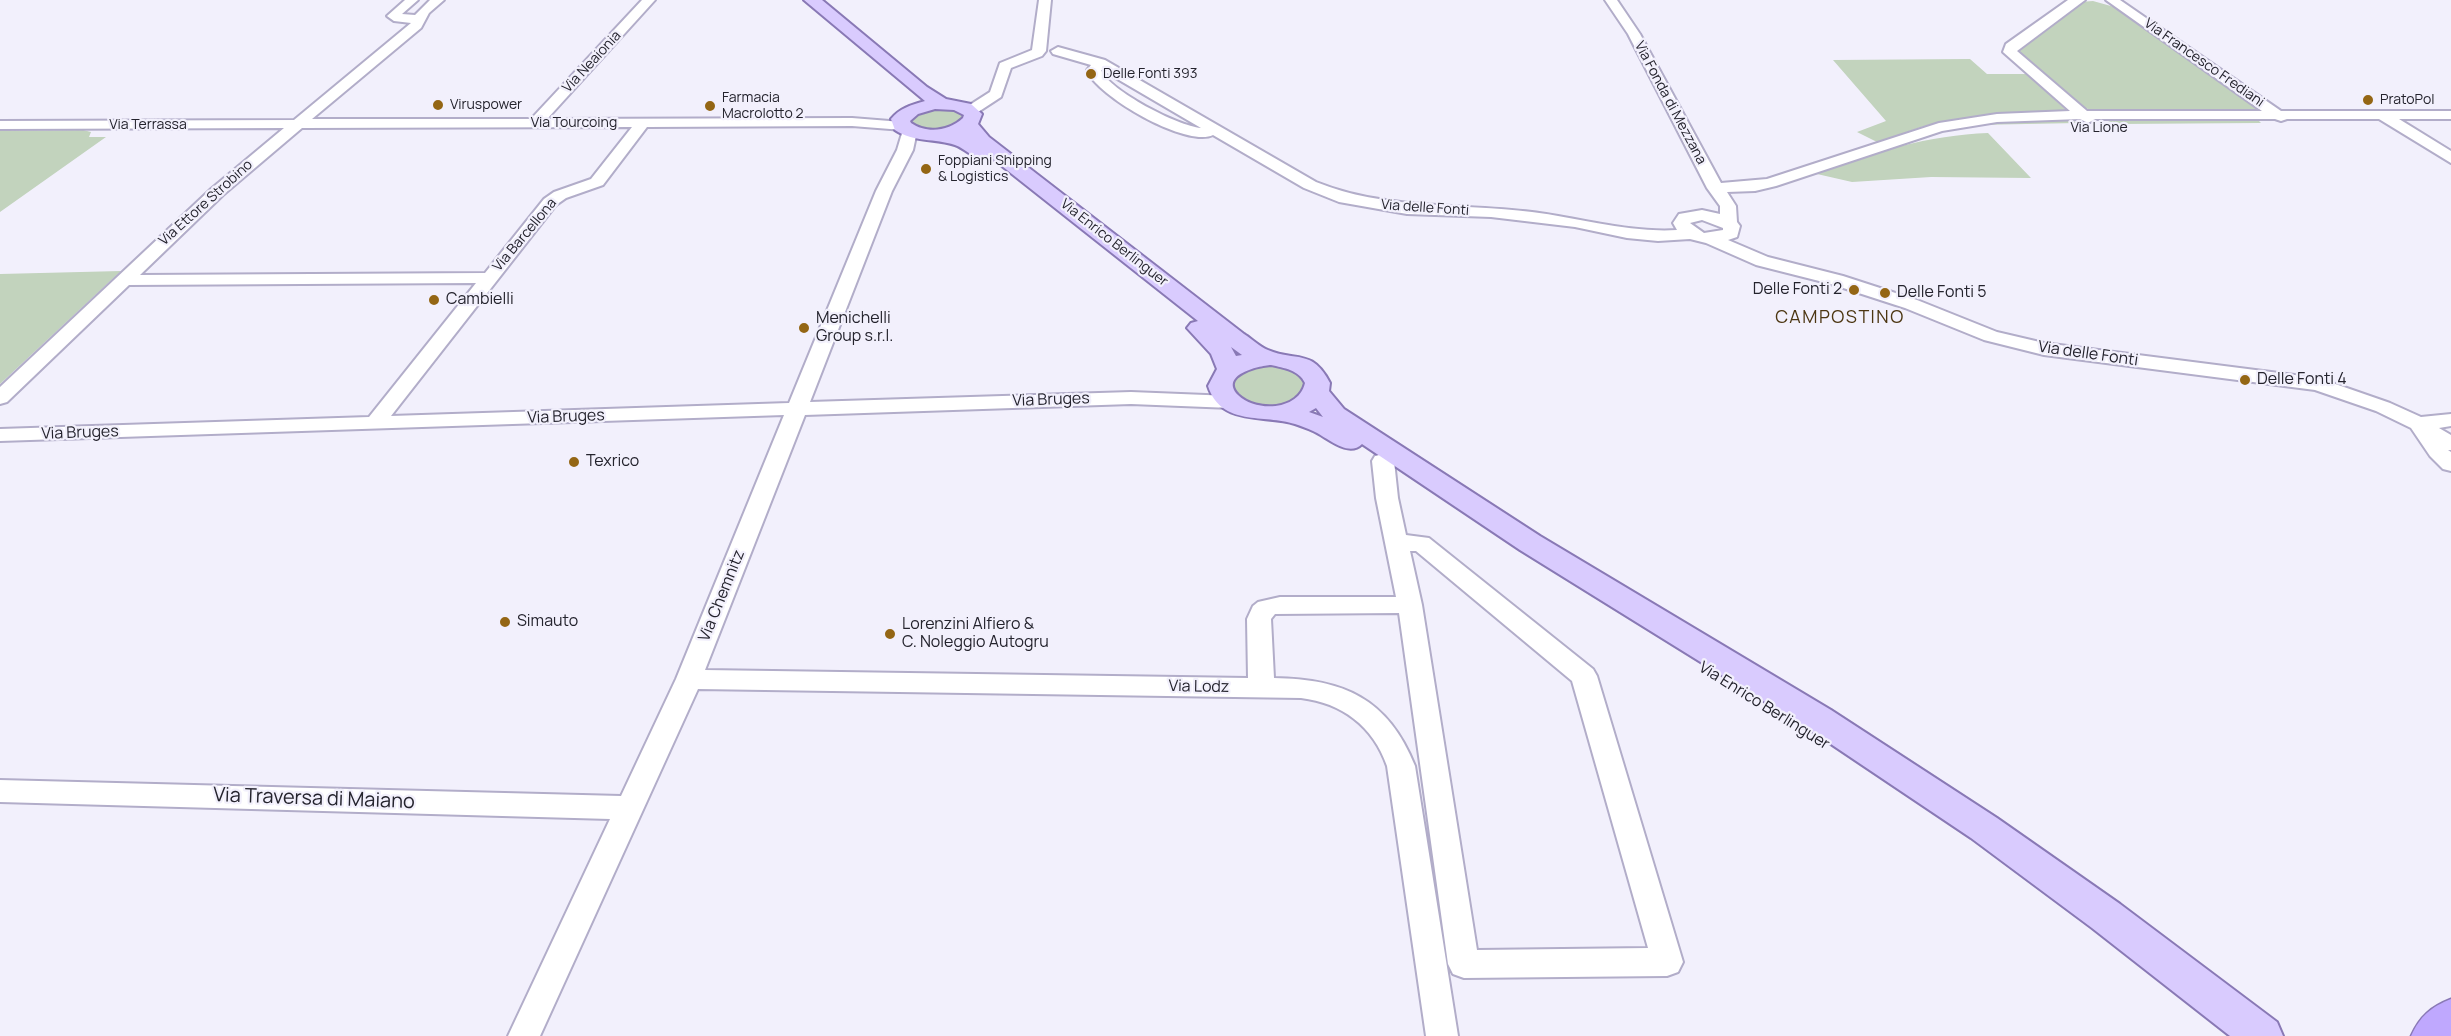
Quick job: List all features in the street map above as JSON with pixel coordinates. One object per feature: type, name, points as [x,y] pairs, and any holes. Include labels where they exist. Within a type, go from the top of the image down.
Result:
[{"type":"highway","points":[[2435,1036],[2451,1021]]},
{"type":"main road","points":[[799,0],[909,95],[906,126],[960,111]]},
{"type":"main road","name":"Via Enrico Berlinguer","points":[[812,0],[921,91],[960,111],[982,141],[1263,358]]},
{"type":"main road","name":"Via Enrico Berlinguer","points":[[937,134],[958,130],[960,111]]},
{"type":"main road","name":"Via Enrico Berlinguer","points":[[906,126],[967,143],[982,153],[1185,314],[1222,351],[1227,384],[1257,412],[1284,412],[1301,408],[1317,394],[1319,381],[1310,369],[1292,361],[1263,358],[1246,361],[1227,384]]},
{"type":"main road","name":"Via Enrico Berlinguer","points":[[1317,394],[1335,414],[1530,543],[1819,719],[1984,828],[2106,916],[2240,1030]]},
{"type":"main road","name":"Via Enrico Berlinguer","points":[[1284,412],[1332,430],[1383,461],[1537,565],[1805,730],[1970,841],[2240,1030]]},
{"type":"street","points":[[412,0],[393,15],[398,18],[419,19]]},
{"type":"street","name":"Via Ettore Strobino","points":[[0,398],[221,187],[416,25],[424,11],[438,0]]},
{"type":"street","name":"Via Neaionia","points":[[535,123],[649,0]]},
{"type":"street","points":[[960,111],[987,100],[997,92],[1003,67],[1049,51],[1045,0]]},
{"type":"street","name":"Via Fonda di Mezzana","points":[[1611,0],[1634,34],[1715,188],[1729,221]]},
{"type":"street","points":[[2079,0],[2074,1],[2009,49],[2098,128]]},
{"type":"street","name":"Via Francesco Frediani","points":[[2112,0],[2295,126]]},
{"type":"street","name":"Via delle Fonti","points":[[1049,51],[1100,63],[1094,70],[1095,74],[1125,100],[1162,121],[1201,133],[1222,132],[1310,185],[1339,197],[1407,209],[1528,215],[1645,235],[1694,232],[1723,237],[1729,221]]},
{"type":"street","name":"Via Lione","points":[[1715,188],[1770,183],[1939,127],[2019,116],[2451,115]]},
{"type":"street","points":[[2382,116],[2451,158]]},
{"type":"street","name":"Via Tourcoing","points":[[296,124],[852,122],[906,126]]},
{"type":"street","name":"Via Barcellona","points":[[375,423],[553,199],[597,182],[643,123]]},
{"type":"street","name":"Via Terrassa","points":[[0,125],[296,124]]},
{"type":"street","name":"Via Chemnitz","points":[[524,1036],[689,679],[888,183],[906,126]]},
{"type":"street","name":"Via Lione","points":[[1904,139],[1943,132],[1986,129],[2398,126]]},
{"type":"street","name":"Via delle Fonti","points":[[1762,261],[1742,247],[1729,221],[1709,215],[1689,216],[1694,232],[1762,261],[1837,280],[1911,304],[1991,336],[2044,349],[2318,384],[2357,396],[2418,424],[2451,444]]},
{"type":"street","points":[[123,280],[489,278]]},
{"type":"street","name":"Via Bruges","points":[[0,435],[1131,398],[1227,384]]},
{"type":"street","points":[[2451,420],[2418,424],[2437,451],[2451,464]]},
{"type":"street","points":[[1383,461],[1387,498],[1410,604],[1464,964],[1667,962],[1584,676],[1421,543],[1397,543]]},
{"type":"street","points":[[1261,688],[1259,619],[1260,613],[1266,608],[1280,605],[1410,604]]},
{"type":"street","name":"Via Lodz","points":[[689,679],[1314,689],[1330,693],[1366,712],[1391,739],[1401,766],[1442,1036]]},
{"type":"street","name":"Via Traversa di Maiano","points":[[0,790],[629,808]]},
{"type":"green space","points":[[2093,1],[2118,8],[2258,109],[2254,111],[2097,111],[2084,108],[2076,103],[2018,55],[2016,48],[2080,2]]},
{"type":"green space","points":[[1970,59],[1987,74],[2027,74],[2066,110],[1958,120],[1921,127],[1877,142],[1857,132],[1886,121],[1833,60]]},
{"type":"green space","points":[[947,107],[964,113],[964,120],[944,128],[925,129],[911,126],[908,119],[923,110]]},
{"type":"green space","points":[[2071,119],[2077,123],[1976,125],[2005,121]]},
{"type":"green space","points":[[2257,119],[2261,123],[2117,124],[2105,120]]},
{"type":"green space","points":[[83,130],[91,132],[89,137],[106,137],[0,212],[0,131]]},
{"type":"green space","points":[[1988,133],[2031,178],[1931,177],[1852,182],[1817,174],[1901,146],[1944,137]]},
{"type":"green space","points":[[121,271],[0,384],[0,274]]},
{"type":"green space","points":[[1268,364],[1287,366],[1308,380],[1297,402],[1262,406],[1246,400],[1234,391],[1231,385],[1241,372]]},
{"type":"place","name":"Delle Fonti 393","points":[[1091,74]]},
{"type":"place","name":"PratoPol","points":[[2368,100]]},
{"type":"place","name":"Viruspower","points":[[438,105]]},
{"type":"place","name":"Farmacia Macrolotto 2","points":[[710,106]]},
{"type":"place","name":"Foppiani Shipping & Logistics","points":[[926,169]]},
{"type":"place","name":"Delle Fonti 2","points":[[1854,290]]},
{"type":"place","name":"Delle Fonti 5","points":[[1885,293]]},
{"type":"place","name":"Cambielli","points":[[434,300]]},
{"type":"place","name":"Menichelli Group s.r.l.","points":[[804,328]]},
{"type":"place","name":"Delle Fonti 4","points":[[2245,380]]},
{"type":"place","name":"Texrico","points":[[574,462]]},
{"type":"place","name":"Simauto","points":[[505,622]]},
{"type":"place","name":"Lorenzini Alfiero & C. Noleggio Autogru","points":[[890,634]]},
{"type":"district","name":"CAMPOSTINO","points":[[1840,318]]}]
